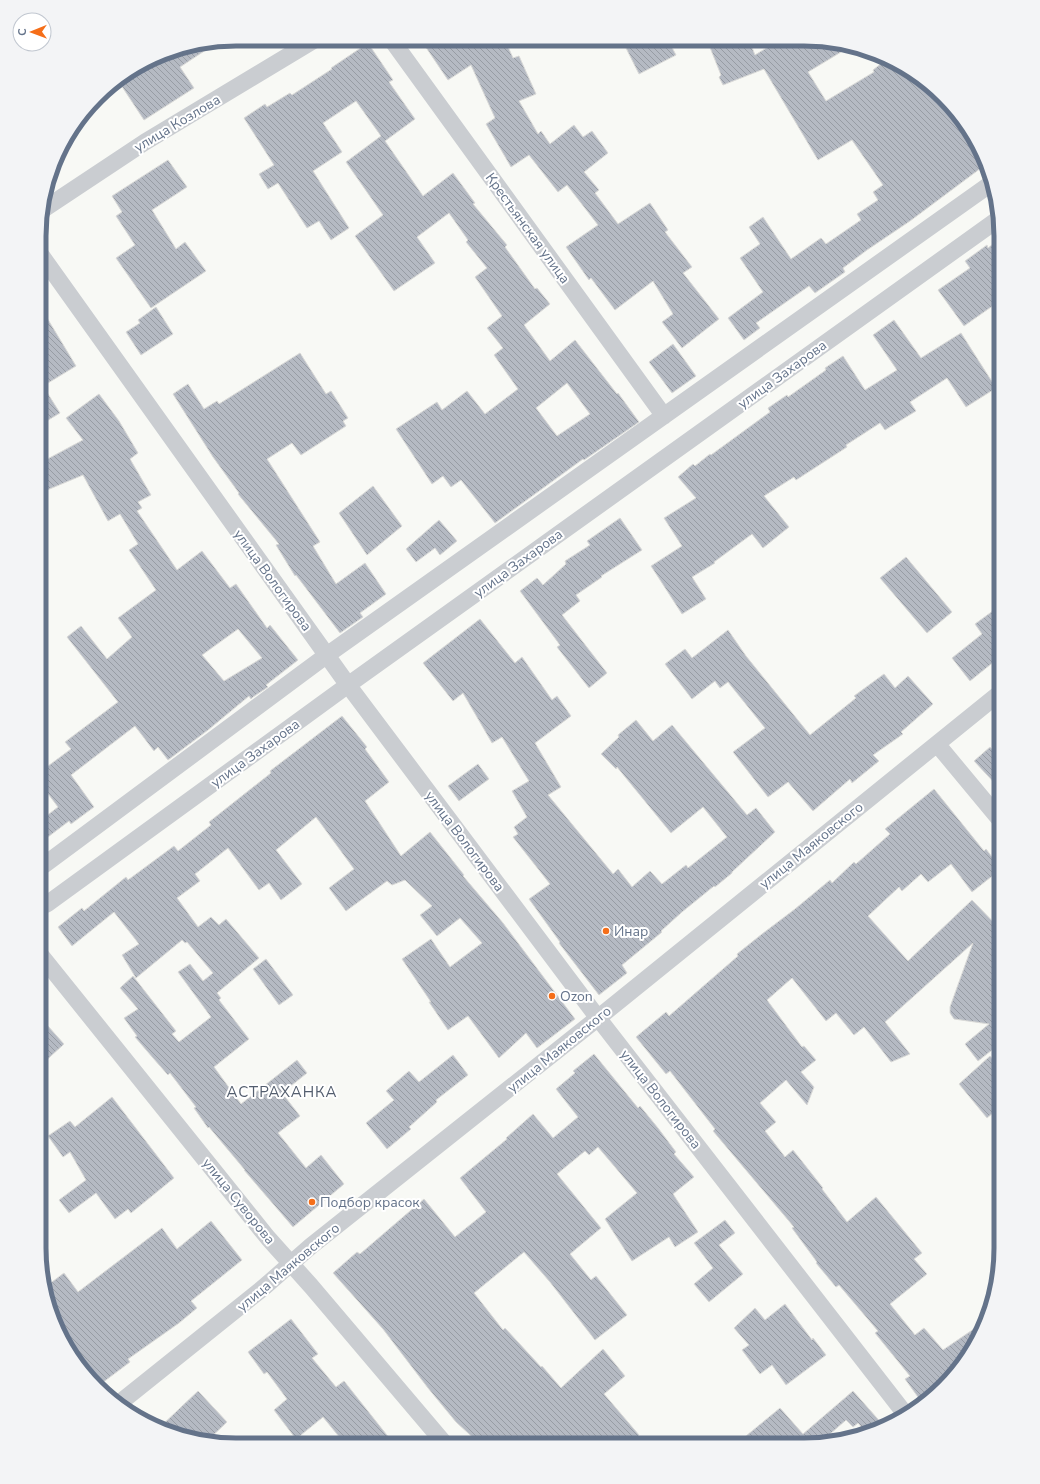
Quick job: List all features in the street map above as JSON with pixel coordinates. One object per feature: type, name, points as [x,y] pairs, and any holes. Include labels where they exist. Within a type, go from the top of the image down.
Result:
[{"type":"street","name":"улица Козлова","points":[[49,206],[145,142],[304,46]]},
{"type":"street","name":"Крестьянская улица","points":[[396,46],[664,416]]},
{"type":"street","points":[[46,864],[327,655],[988,186]]},
{"type":"street","name":"улица Захарова","points":[[46,904],[348,685],[994,222]]},
{"type":"street","name":"улица Вологирова","points":[[46,262],[348,685],[598,1018],[903,1411]]},
{"type":"street","name":"улица Маяковского","points":[[122,1401],[263,1288],[317,1241],[598,1018],[994,698]]},
{"type":"street","points":[[936,744],[994,813]]},
{"type":"street","name":"улица Суворова","points":[[46,960],[268,1238],[440,1438]]},
{"type":"building","points":[[364,46],[370,46],[393,80],[389,82],[415,119],[385,141],[423,196],[453,173],[475,203],[473,204],[507,245],[505,247],[535,289],[537,288],[550,304],[524,325],[550,361],[575,340],[617,394],[618,393],[639,422],[584,460],[583,459],[495,523],[461,480],[451,487],[443,476],[432,484],[396,429],[437,402],[442,410],[467,391],[485,414],[518,389],[494,355],[503,348],[487,328],[502,316],[475,277],[487,268],[466,242],[468,240],[449,213],[417,237],[435,263],[394,291],[355,236],[383,215],[346,162],[381,136],[356,101],[323,123],[342,152],[313,171],[349,228],[331,240],[319,221],[307,228],[278,183],[268,189],[259,174],[274,165],[244,118],[265,104],[267,107],[290,93],[292,95],[332,69],[331,68]],"holes":[[[567,383],[590,414],[557,436],[536,408]]]},
{"type":"building","points":[[425,46],[508,46],[513,58],[519,56],[536,94],[519,101],[538,134],[541,131],[550,144],[574,125],[583,137],[592,131],[608,153],[584,172],[599,190],[595,193],[618,224],[650,203],[668,230],[665,232],[692,267],[683,273],[719,319],[682,348],[662,322],[673,314],[653,281],[615,310],[591,278],[589,280],[566,247],[598,225],[567,185],[558,192],[529,155],[511,167],[486,124],[495,118],[471,65],[448,80]]},
{"type":"building","points":[[625,46],[671,46],[676,55],[639,74]]},
{"type":"building","points":[[709,46],[751,46],[755,55],[770,46],[817,46],[844,50],[808,72],[826,101],[874,72],[873,70],[882,63],[899,71],[920,85],[947,111],[969,141],[982,168],[910,221],[843,268],[845,272],[815,293],[809,286],[756,323],[760,328],[744,340],[728,318],[763,292],[740,258],[760,244],[749,227],[763,217],[791,259],[821,238],[826,244],[861,220],[857,214],[878,200],[873,192],[883,185],[852,140],[818,160],[764,69],[723,85],[719,77],[721,75]]},
{"type":"building","points":[[208,48],[180,67],[194,88],[144,120],[121,85],[141,71],[163,60],[187,52]]},
{"type":"building","points":[[168,160],[187,187],[152,210],[176,249],[185,242],[206,271],[151,308],[116,258],[135,245],[116,216],[122,212],[112,196]]},
{"type":"building","points":[[994,243],[994,305],[964,326],[938,290],[970,268],[965,261],[987,245],[988,248]]},
{"type":"building","points":[[156,307],[173,334],[141,355],[126,332],[140,323],[138,320]]},
{"type":"building","points":[[46,316],[76,366],[46,384]]},
{"type":"building","points":[[894,320],[921,358],[961,333],[994,385],[994,389],[966,407],[947,378],[910,402],[916,411],[885,430],[880,423],[846,445],[847,447],[796,480],[794,477],[764,496],[789,527],[763,548],[752,534],[714,562],[715,563],[692,577],[706,599],[682,614],[651,566],[682,546],[664,518],[696,498],[678,477],[693,464],[695,466],[770,412],[768,408],[787,395],[788,397],[843,356],[865,390],[897,370],[873,335]]},
{"type":"building","points":[[673,344],[696,376],[672,393],[649,362]]},
{"type":"building","points":[[300,353],[326,394],[331,391],[348,418],[343,421],[346,426],[301,455],[292,443],[267,459],[320,542],[313,546],[336,584],[365,563],[386,594],[360,613],[363,617],[340,633],[296,575],[295,576],[276,545],[279,544],[238,494],[239,493],[213,457],[173,394],[188,384],[204,409],[217,401],[219,404]]},
{"type":"building","points":[[46,391],[60,413],[46,421]]},
{"type":"building","points":[[99,394],[119,421],[138,453],[130,459],[151,495],[138,502],[142,508],[137,511],[177,570],[202,551],[230,588],[236,584],[267,628],[270,625],[298,660],[266,685],[268,687],[251,699],[249,696],[208,730],[168,760],[158,747],[154,751],[135,726],[71,775],[94,807],[71,824],[69,821],[46,838],[46,816],[58,807],[46,791],[46,768],[71,749],[65,742],[118,702],[67,637],[81,626],[107,659],[132,637],[118,618],[156,590],[129,550],[138,544],[120,514],[108,521],[83,475],[46,490],[46,460],[83,440],[66,418]],"holes":[[[238,629],[262,658],[224,681],[202,655]]]},
{"type":"building","points":[[373,486],[402,526],[367,555],[339,513]]},
{"type":"building","points":[[620,518],[642,550],[601,576],[602,577],[576,595],[580,601],[562,615],[607,673],[589,688],[557,647],[560,645],[520,591],[537,578],[543,585],[566,564],[565,561],[590,545],[587,541]]},
{"type":"building","points":[[439,520],[457,541],[440,555],[435,548],[416,562],[406,549]]},
{"type":"building","points":[[906,557],[952,612],[927,633],[880,578]]},
{"type":"building","points":[[994,610],[994,662],[970,681],[952,658],[982,634],[975,624]]},
{"type":"building","points":[[480,619],[515,663],[522,657],[552,700],[557,696],[571,716],[535,743],[561,787],[548,795],[613,874],[618,869],[632,887],[650,871],[662,884],[686,865],[688,868],[727,837],[703,807],[671,833],[617,767],[616,769],[601,754],[619,737],[618,735],[636,720],[653,741],[672,725],[747,815],[756,808],[775,832],[732,873],[682,912],[661,931],[662,932],[622,965],[627,973],[599,995],[559,943],[560,942],[529,899],[550,884],[513,837],[518,834],[514,827],[527,817],[512,791],[529,781],[502,737],[492,743],[463,693],[453,701],[423,663]]},
{"type":"building","points":[[728,630],[746,656],[810,735],[856,698],[854,696],[884,674],[895,688],[908,676],[933,704],[901,732],[903,734],[873,755],[879,761],[852,783],[850,779],[813,811],[788,782],[768,797],[733,752],[765,728],[728,682],[720,688],[715,681],[692,699],[665,664],[685,649],[692,658]]},
{"type":"building","points":[[342,716],[367,747],[365,749],[389,782],[365,801],[401,856],[430,832],[464,875],[463,876],[503,923],[575,1019],[537,1048],[526,1033],[499,1058],[468,1016],[448,1030],[402,959],[431,939],[450,967],[482,943],[460,918],[437,936],[420,915],[432,906],[405,880],[392,885],[387,881],[346,911],[329,888],[354,869],[316,817],[276,850],[302,884],[281,900],[269,883],[259,890],[228,848],[195,874],[200,881],[177,898],[198,927],[211,917],[219,925],[226,919],[259,958],[217,993],[221,998],[219,1000],[249,1039],[214,1067],[241,1104],[297,1060],[307,1073],[282,1093],[300,1116],[278,1133],[306,1168],[321,1155],[344,1184],[293,1227],[209,1127],[208,1128],[194,1108],[196,1107],[170,1073],[168,1075],[135,1037],[137,1036],[124,1018],[138,1009],[120,988],[133,976],[176,1031],[172,1034],[179,1042],[211,1017],[178,972],[190,964],[203,981],[213,973],[187,942],[185,943],[182,940],[136,978],[122,955],[139,944],[114,912],[72,946],[58,927],[82,908],[84,911],[126,877],[128,880],[174,846],[178,851],[211,825],[209,822],[271,773],[270,771]]},
{"type":"building","points":[[990,747],[994,752],[994,782],[974,761]]},
{"type":"building","points":[[478,764],[489,779],[459,801],[448,786]]},
{"type":"building","points":[[934,789],[984,851],[986,849],[994,860],[994,875],[972,892],[951,864],[928,882],[921,874],[902,891],[899,887],[868,916],[908,961],[972,900],[994,923],[994,1048],[978,1061],[965,1044],[989,1024],[954,1019],[950,1013],[950,1007],[973,943],[885,1022],[910,1054],[891,1062],[864,1027],[854,1035],[836,1013],[826,1021],[792,978],[767,1000],[802,1047],[804,1046],[816,1060],[801,1072],[814,1087],[807,1105],[786,1080],[760,1103],[776,1122],[765,1131],[785,1157],[793,1150],[823,1188],[822,1189],[847,1222],[876,1197],[922,1253],[914,1259],[927,1274],[890,1304],[915,1335],[924,1328],[943,1350],[977,1327],[969,1343],[955,1364],[920,1399],[905,1379],[910,1376],[875,1333],[878,1331],[839,1285],[836,1287],[816,1263],[817,1262],[792,1228],[794,1227],[713,1131],[715,1129],[670,1071],[666,1074],[636,1037],[666,1012],[669,1016],[738,956],[737,954],[830,880],[832,883],[854,862],[856,864],[890,834],[885,829]]},
{"type":"building","points":[[266,959],[293,995],[279,1005],[253,969]]},
{"type":"building","points":[[46,1024],[64,1044],[46,1061]]},
{"type":"building","points":[[594,1054],[638,1108],[640,1106],[658,1128],[676,1152],[674,1154],[694,1177],[673,1194],[698,1232],[675,1247],[669,1237],[632,1261],[605,1219],[637,1193],[598,1147],[589,1155],[585,1151],[557,1174],[601,1228],[570,1254],[591,1280],[596,1276],[627,1315],[595,1340],[550,1282],[524,1252],[474,1293],[503,1330],[505,1328],[561,1388],[603,1349],[625,1376],[604,1394],[639,1435],[636,1438],[473,1438],[456,1422],[383,1329],[333,1273],[357,1252],[360,1254],[424,1199],[455,1237],[486,1212],[460,1178],[507,1139],[506,1138],[533,1114],[553,1138],[578,1117],[556,1089],[575,1073],[573,1071]]},
{"type":"building","points":[[453,1055],[468,1075],[436,1100],[437,1102],[409,1127],[411,1129],[387,1149],[366,1123],[394,1100],[386,1091],[409,1071],[419,1082]]},
{"type":"building","points":[[990,1056],[994,1061],[994,1112],[987,1118],[959,1084]]},
{"type":"building","points":[[112,1097],[174,1178],[131,1213],[128,1209],[115,1219],[96,1193],[69,1213],[59,1200],[86,1180],[70,1152],[63,1157],[48,1136],[70,1121],[75,1127]]},
{"type":"building","points":[[725,1220],[735,1233],[719,1245],[743,1274],[709,1302],[694,1284],[713,1268],[694,1243]]},
{"type":"building","points":[[211,1221],[242,1260],[191,1301],[197,1308],[179,1323],[128,1359],[130,1362],[103,1383],[85,1364],[71,1343],[60,1321],[52,1297],[50,1284],[64,1273],[78,1292],[162,1228],[177,1249]]},
{"type":"building","points":[[785,1304],[812,1340],[813,1338],[826,1355],[786,1385],[772,1365],[760,1374],[742,1350],[749,1345],[734,1328],[755,1308],[765,1320]]},
{"type":"building","points":[[291,1319],[318,1354],[312,1358],[336,1387],[344,1381],[389,1438],[340,1438],[323,1417],[295,1438],[274,1410],[287,1399],[267,1372],[264,1374],[248,1352]]},
{"type":"building","points":[[198,1391],[227,1422],[212,1436],[187,1432],[163,1424]]},
{"type":"building","points":[[853,1391],[881,1422],[863,1429],[858,1423],[853,1427],[846,1420],[827,1436],[817,1438],[744,1438],[780,1408],[803,1434]]},
{"type":"place","name":"Инар","points":[[606,931]]},
{"type":"place","name":"Ozon","points":[[552,996]]},
{"type":"place","name":"Подбор красок","points":[[312,1202]]},
{"type":"district","name":"АСТРАХАНКА","points":[[282,1092]]}]
